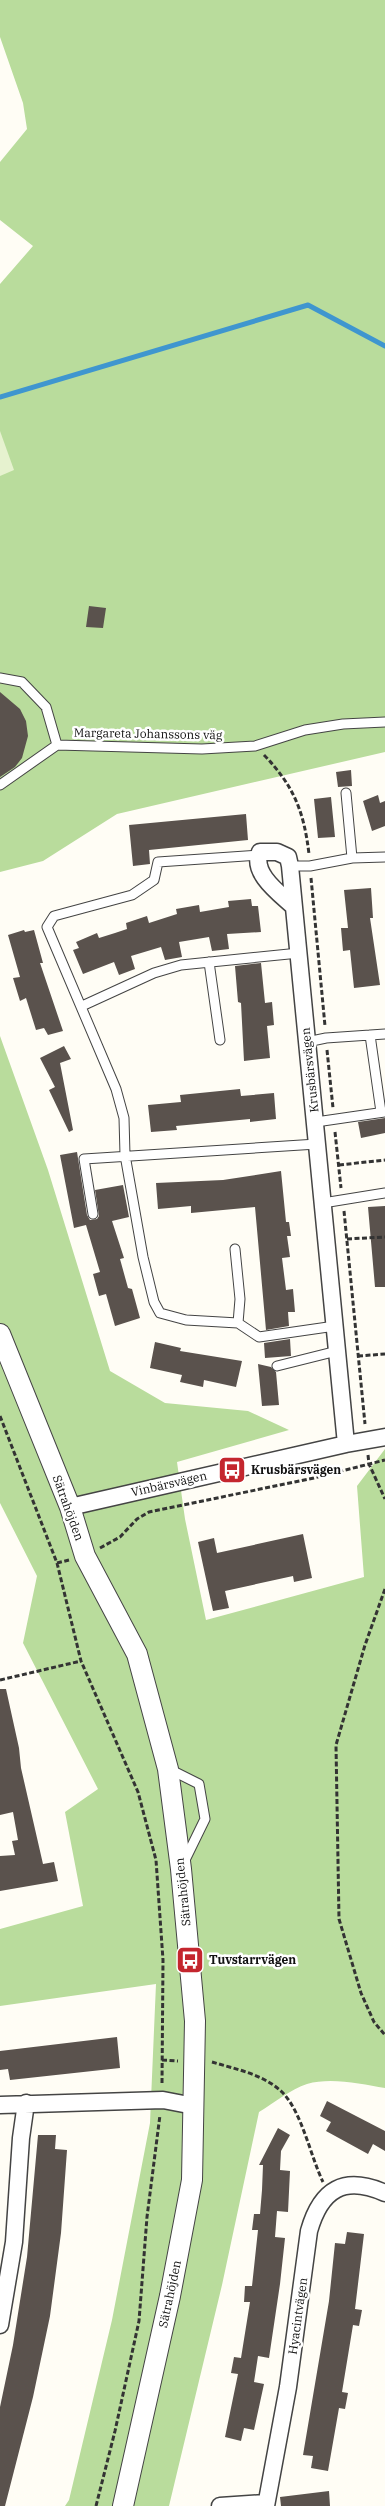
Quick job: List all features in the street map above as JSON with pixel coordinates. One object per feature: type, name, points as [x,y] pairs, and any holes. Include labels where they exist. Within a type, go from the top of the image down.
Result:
[{"type":"street","points":[[290,866],[288,857],[277,852],[260,852],[256,860],[258,868],[293,906]]},
{"type":"street","name":"Krusbärsvägen","points":[[290,866],[346,1444]]},
{"type":"street","name":"Sätrahöjden","points":[[0,1334],[70,1507],[85,1556],[137,1654],[168,1769],[180,1869],[194,2012],[196,2063],[192,2180],[170,2296],[123,2506]]},
{"type":"street","name":"Vinbärsvägen","points":[[70,1507],[346,1444],[385,1437]]},
{"type":"street","points":[[0,2105],[162,2100],[194,2106]]},
{"type":"street","points":[[0,2325],[14,2242],[21,2138],[26,2103]]},
{"type":"street","points":[[329,2193],[353,2184],[385,2193]]},
{"type":"street","name":"Hyacintvägen","points":[[220,2506],[266,2504],[288,2387],[309,2231],[314,2214],[329,2193]]},
{"type":"lane","name":"Margareta Johanssons väg","points":[[0,678],[22,682],[46,707],[57,744]]},
{"type":"lane","name":"Margareta Johanssons väg","points":[[0,785],[57,744],[202,749],[255,746],[305,730],[343,724],[385,722]]},
{"type":"lane","points":[[346,792],[352,858]]},
{"type":"lane","points":[[258,855],[158,862],[154,880],[132,895],[54,916],[47,927],[116,1090],[124,1118],[125,1155],[142,1257],[154,1302],[160,1313],[186,1320],[238,1324],[259,1337],[335,1326]]},
{"type":"lane","points":[[290,866],[310,866],[352,858],[384,858]]},
{"type":"lane","points":[[82,1006],[154,973],[181,965],[299,953]]},
{"type":"lane","points":[[209,962],[220,1040]]},
{"type":"lane","points":[[316,1122],[383,1112],[370,1034]]},
{"type":"lane","points":[[307,1042],[370,1034],[385,1034]]},
{"type":"lane","points":[[93,1214],[84,1159],[317,1144]]},
{"type":"lane","points":[[323,1203],[385,1193]]},
{"type":"lane","points":[[235,1249],[240,1299],[238,1324]]},
{"type":"lane","points":[[276,1366],[338,1352]]},
{"type":"lane","points":[[168,1769],[199,1784],[205,1819],[180,1869]]},
{"type":"path","points":[[339,1165],[385,1160]]},
{"type":"path","points":[[347,1239],[385,1237]]},
{"type":"path","points":[[358,1356],[385,1354]]},
{"type":"path","points":[[0,1416],[57,1563],[81,1661],[138,1792],[156,1860],[163,1960],[162,2100],[147,2217],[139,2321],[115,2432],[96,2506]]},
{"type":"path","points":[[57,1563],[85,1556],[120,1536],[137,1519],[149,1512],[314,1478],[385,1460]]},
{"type":"path","points":[[369,1464],[385,1499]]},
{"type":"path","points":[[385,1589],[365,1646],[336,1746],[339,1919],[360,1993],[374,2022],[385,2035]]},
{"type":"path","points":[[0,1680],[81,1661]]},
{"type":"path","points":[[162,2060],[196,2063],[211,2062],[258,2076],[282,2092],[295,2111],[315,2166],[329,2193]]},
{"type":"green space","points":[[0,0],[385,0],[385,752],[117,814],[43,861],[0,872],[0,284],[33,246],[0,220],[0,162],[27,129],[23,103],[0,37]]},
{"type":"green space","points":[[0,431],[14,470],[0,476]]},
{"type":"green space","points":[[0,1036],[48,1170],[110,1371],[165,1403],[248,1411],[289,1430],[177,1462],[185,1519],[206,1620],[364,1577],[357,1486],[385,1449],[385,2088],[346,2082],[316,2082],[295,2089],[259,2112],[222,2285],[169,2506],[65,2506],[69,2500],[112,2320],[150,2123],[156,1984],[0,2006],[0,1929],[83,1906],[65,1812],[98,1789],[23,1643],[37,1576],[0,1503]]},
{"type":"building","points":[[89,606],[106,608],[103,628],[86,627]]},
{"type":"building","points":[[0,692],[20,709],[26,721],[28,736],[22,758],[15,767],[0,777]]},
{"type":"building","points":[[351,770],[352,786],[338,787],[336,772]]},
{"type":"building","points":[[378,795],[380,803],[385,801],[385,826],[372,831],[363,801]]},
{"type":"building","points":[[331,797],[335,837],[318,838],[314,799]]},
{"type":"building","points":[[246,814],[248,840],[149,850],[150,864],[133,866],[129,825]]},
{"type":"building","points":[[371,888],[373,918],[370,918],[380,985],[354,988],[350,950],[343,951],[341,928],[348,928],[344,890]]},
{"type":"building","points":[[251,899],[252,906],[258,906],[261,932],[227,934],[229,949],[212,951],[209,937],[179,942],[182,957],[165,960],[161,947],[131,956],[135,969],[119,975],[114,962],[83,974],[73,950],[79,948],[76,942],[97,933],[99,938],[127,929],[126,923],[147,916],[149,923],[177,914],[176,909],[199,905],[200,912],[229,907],[228,901]]},
{"type":"building","points":[[24,930],[25,932],[34,930],[43,963],[40,963],[63,1031],[48,1035],[44,1028],[36,1030],[26,998],[20,1001],[13,978],[20,977],[8,935]]},
{"type":"building","points":[[261,963],[265,1003],[272,1002],[274,1025],[267,1026],[270,1058],[244,1061],[241,1003],[238,1002],[235,966]]},
{"type":"building","points":[[64,1046],[71,1059],[60,1063],[73,1130],[69,1132],[49,1090],[55,1087],[40,1058]]},
{"type":"building","points":[[240,1089],[241,1096],[274,1093],[276,1119],[250,1122],[250,1119],[176,1126],[177,1130],[151,1132],[148,1105],[181,1102],[180,1095]]},
{"type":"building","points":[[385,1118],[385,1133],[361,1138],[358,1122]]},
{"type":"building","points":[[77,1152],[87,1215],[90,1220],[97,1219],[99,1216],[95,1190],[123,1185],[129,1217],[112,1221],[124,1258],[120,1259],[128,1288],[132,1289],[140,1318],[115,1326],[106,1294],[99,1296],[93,1274],[100,1272],[86,1225],[74,1228],[60,1155]]},
{"type":"building","points":[[281,1171],[286,1222],[289,1222],[291,1236],[287,1236],[290,1257],[282,1258],[286,1290],[293,1289],[295,1312],[288,1312],[289,1326],[266,1330],[255,1207],[191,1213],[191,1206],[158,1209],[156,1183],[223,1180]]},
{"type":"building","points":[[385,1206],[385,1287],[375,1287],[368,1207]]},
{"type":"building","points":[[290,1339],[291,1356],[265,1358],[264,1343]]},
{"type":"building","points":[[155,1342],[181,1348],[180,1351],[242,1361],[236,1387],[204,1380],[203,1387],[180,1382],[182,1375],[150,1368]]},
{"type":"building","points":[[258,1364],[271,1367],[276,1372],[279,1405],[262,1406]]},
{"type":"building","points":[[303,1534],[312,1578],[294,1582],[293,1576],[225,1591],[229,1608],[213,1611],[198,1542],[214,1538],[217,1553]]},
{"type":"building","points":[[0,1689],[6,1689],[19,1748],[21,1768],[43,1864],[54,1862],[58,1881],[0,1891],[0,1856],[15,1855],[12,1841],[18,1840],[13,1812],[0,1815]]},
{"type":"building","points":[[117,2037],[120,2068],[10,2080],[8,2069],[0,2070],[0,2051]]},
{"type":"building","points":[[327,2101],[385,2131],[385,2151],[373,2144],[368,2154],[326,2131],[331,2122],[320,2116]]},
{"type":"building","points":[[278,2128],[290,2135],[281,2151],[280,2170],[290,2171],[288,2212],[277,2211],[275,2237],[285,2238],[280,2284],[269,2358],[258,2356],[254,2382],[264,2384],[254,2430],[244,2428],[241,2441],[225,2437],[238,2374],[231,2373],[234,2357],[241,2358],[250,2302],[244,2302],[245,2286],[252,2286],[258,2230],[252,2230],[254,2214],[260,2214],[262,2190],[263,2165],[259,2165]]},
{"type":"building","points":[[38,2135],[56,2135],[55,2149],[67,2150],[61,2233],[50,2316],[33,2397],[5,2506],[0,2506],[0,2407],[13,2345],[27,2257]]},
{"type":"building","points":[[347,2232],[364,2234],[355,2309],[362,2310],[359,2326],[353,2325],[342,2392],[348,2393],[345,2409],[339,2408],[328,2471],[311,2468],[313,2456],[303,2455],[329,2301],[335,2243],[345,2244]]},
{"type":"building","points":[[329,2491],[330,2506],[281,2506],[280,2497]]},
{"type":"waterway","points":[[0,397],[308,305],[385,346]]},
{"type":"place","name":"Krusbärsvägen","points":[[232,1470]]},
{"type":"place","name":"Tuvstarrvägen","points":[[190,1960]]}]
